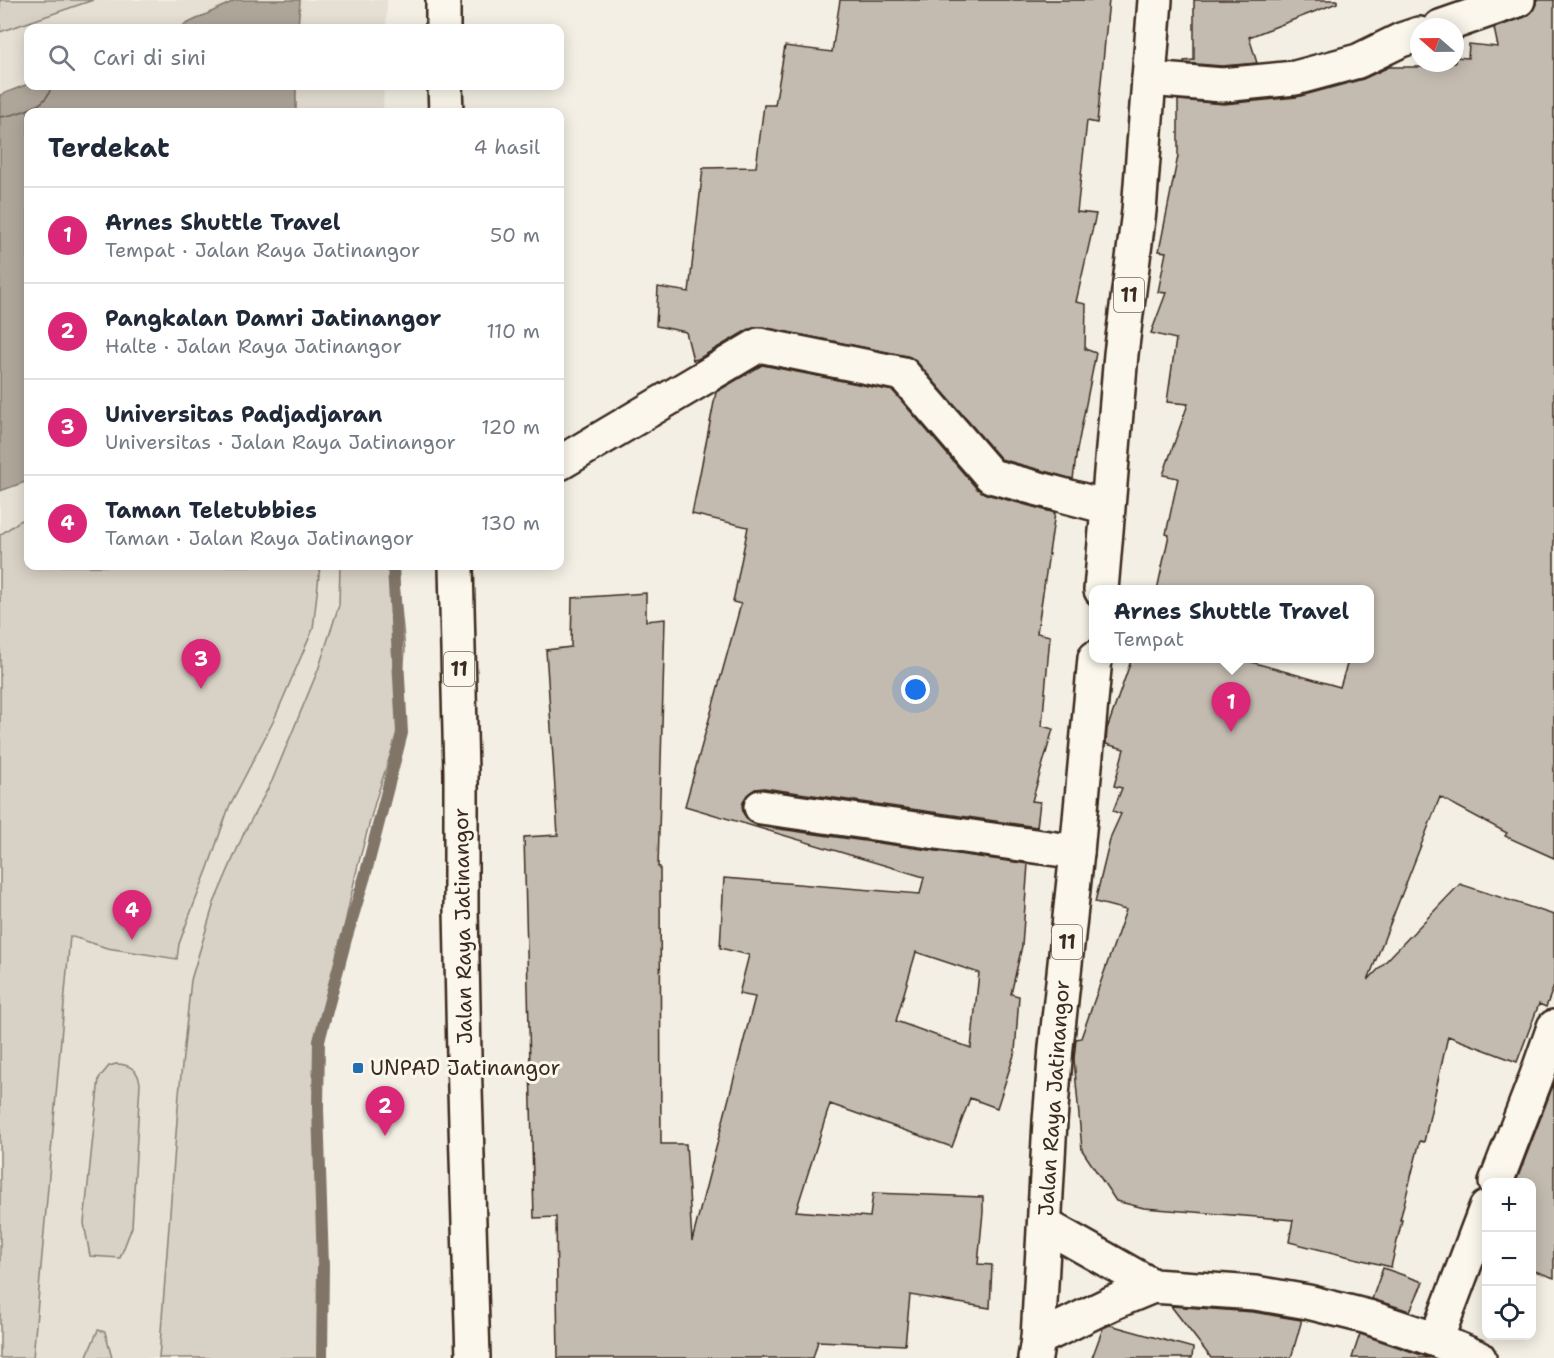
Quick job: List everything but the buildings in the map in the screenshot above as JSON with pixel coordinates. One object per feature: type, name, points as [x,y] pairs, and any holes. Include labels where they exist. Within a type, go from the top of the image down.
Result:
[{"type":"main road","points":[[443,0],[443,24]]},
{"type":"main road","name":"11","points":[[1101,585],[1121,354],[1139,211],[1155,0]]},
{"type":"main road","points":[[1464,19],[1518,0]]},
{"type":"main road","points":[[1149,79],[1222,85],[1296,78],[1358,61],[1410,37]]},
{"type":"main road","points":[[445,90],[446,108]]},
{"type":"main road","points":[[564,461],[759,345],[903,374],[991,476],[1107,507]]},
{"type":"main road","name":"Jalan Raya Jatinangor","points":[[456,570],[461,773],[461,909],[473,1358]]},
{"type":"main road","name":"Jalan Raya Jatinangor","points":[[1037,1349],[1056,1047],[1095,663]]},
{"type":"main road","points":[[761,807],[1077,852]]},
{"type":"main road","points":[[1497,1178],[1554,1027]]},
{"type":"main road","points":[[1436,1340],[1482,1219]]},
{"type":"main road","points":[[1045,1225],[1153,1286],[1255,1293],[1308,1302],[1368,1317],[1436,1340],[1479,1358]]},
{"type":"main road","points":[[1037,1349],[1112,1303],[1153,1286]]},
{"type":"shaded area","points":[[0,0],[387,0],[386,24],[24,24],[24,90],[384,90],[383,108],[24,108],[24,570],[397,570],[405,650],[399,728],[357,869],[319,1041],[318,1108],[323,1266],[322,1358],[0,1358]]},
{"type":"shaded area","points":[[0,0],[93,0],[0,32]]},
{"type":"shaded area","points":[[24,520],[24,570],[320,570],[313,629],[273,722],[229,807],[179,944],[177,959],[107,948],[70,936],[33,1358],[0,1358],[0,535]]},
{"type":"shaded area","points":[[340,570],[397,570],[405,650],[399,728],[357,869],[319,1041],[318,1108],[323,1266],[322,1358],[159,1358],[179,1094],[191,980],[214,903],[244,833],[272,781],[318,670],[339,605]]},
{"type":"shaded area","points":[[116,1064],[132,1069],[140,1083],[132,1227],[120,1258],[90,1256],[84,1223],[99,1078],[109,1066]]},
{"type":"shaded area","points":[[98,1330],[105,1332],[112,1358],[86,1358]]},
{"type":"water","points":[[236,0],[300,0],[298,24],[186,24]]},
{"type":"water","points":[[24,86],[24,90],[296,90],[296,108],[24,108],[24,482],[0,491],[0,95]]},
{"type":"waterway","points":[[322,1358],[323,1266],[318,1108],[319,1041],[402,733],[393,570]]},
{"type":"place","name":"Universitas Padjadjaran","points":[[201,689]]},
{"type":"place","name":"Arnes Shuttle Travel","points":[[1231,732]]},
{"type":"place","name":"Taman Teletubbies","points":[[132,940]]},
{"type":"place","name":"UNPAD Jatinangor","points":[[358,1068]]},
{"type":"place","name":"Pangkalan Damri Jatinangor","points":[[385,1136]]}]
